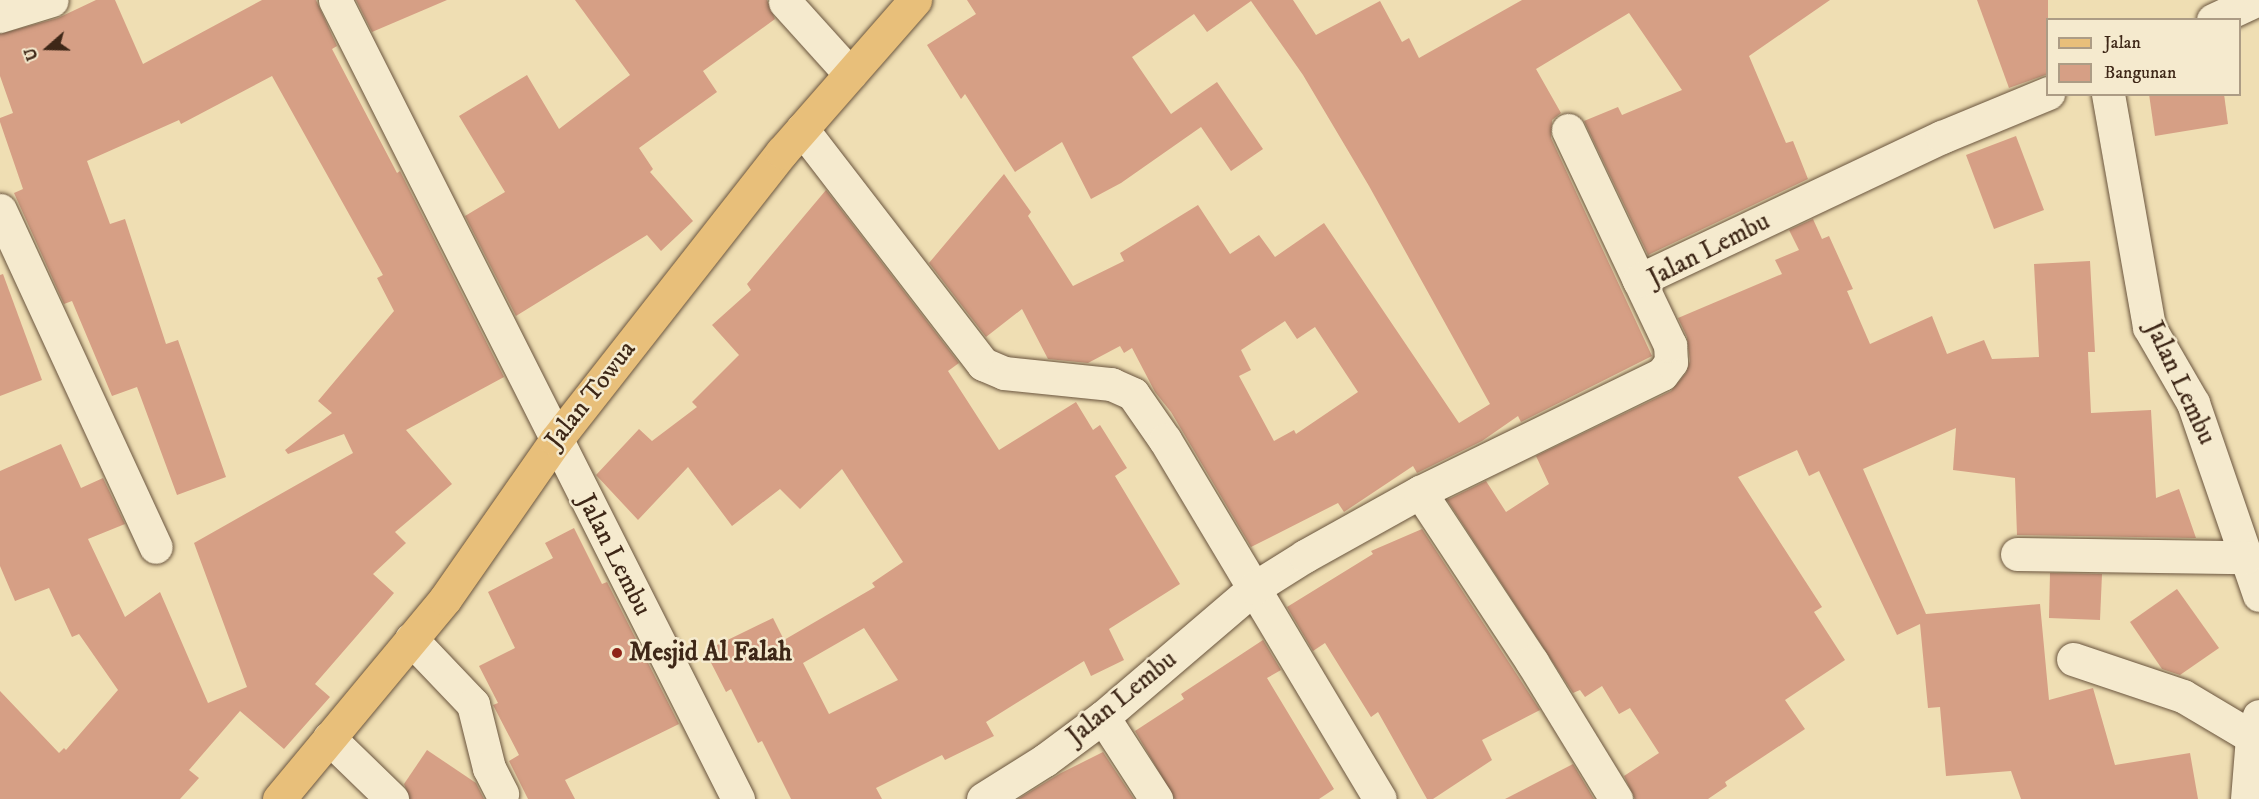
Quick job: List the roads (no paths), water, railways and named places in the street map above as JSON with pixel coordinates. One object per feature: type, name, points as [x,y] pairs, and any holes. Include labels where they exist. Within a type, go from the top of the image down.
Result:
[{"type":"main road","name":"Jalan Towua","points":[[279,799],[445,599],[556,440],[802,129],[915,0]]},
{"type":"street","points":[[0,16],[52,0]]},
{"type":"street","name":"Jalan Lembu","points":[[335,0],[738,799]]},
{"type":"street","points":[[2217,18],[2256,0]]},
{"type":"street","points":[[786,2],[850,74]]},
{"type":"street","name":"Jalan Lembu","points":[[983,799],[1045,760],[1103,717],[1254,588],[1420,492],[1662,374],[1671,362],[1670,345],[1639,280],[1942,137],[2046,94]]},
{"type":"street","name":"Jalan Lembu","points":[[2108,96],[2149,327],[2193,404],[2259,595]]},
{"type":"street","points":[[802,129],[983,364],[1004,373],[1111,384],[1133,394],[1254,588],[1380,799]]},
{"type":"street","points":[[1568,130],[1639,280]]},
{"type":"street","points":[[0,210],[10,264],[156,547]]},
{"type":"street","points":[[1420,492],[1532,662],[1616,799]]},
{"type":"street","points":[[2017,554],[2246,557]]},
{"type":"street","points":[[411,639],[473,704],[489,768],[502,794]]},
{"type":"street","points":[[2073,659],[2183,696],[2255,726],[2247,799]]},
{"type":"street","points":[[1103,717],[1156,799]]},
{"type":"street","points":[[329,738],[392,799]]},
{"type":"place","name":"Mesjid Al Falah","points":[[617,653]]}]
